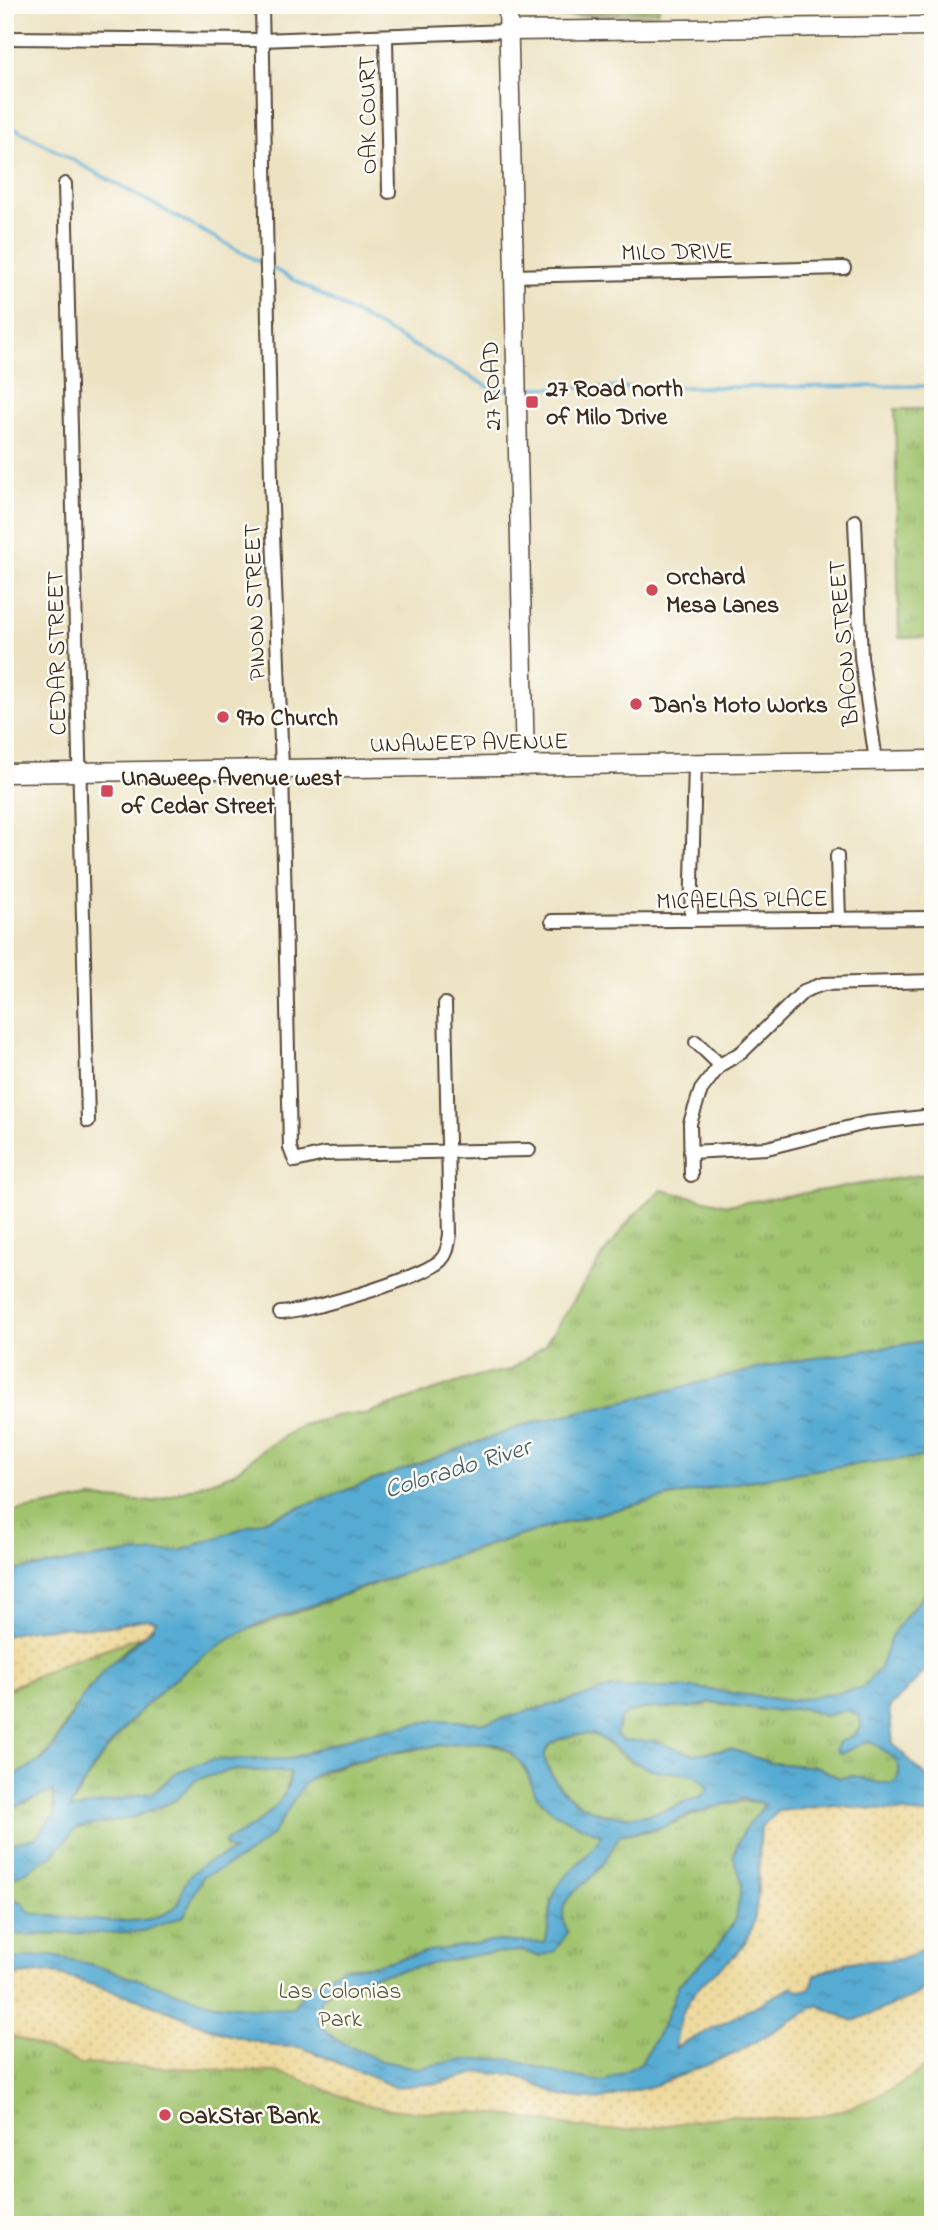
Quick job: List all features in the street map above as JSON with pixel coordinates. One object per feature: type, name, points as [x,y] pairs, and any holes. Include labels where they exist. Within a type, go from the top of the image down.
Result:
[{"type":"street","name":"PINON STREET","points":[[262,5],[271,481],[282,768],[290,1147],[295,1161],[324,1154],[448,1151]]},
{"type":"street","name":"27 ROAD","points":[[508,5],[525,766]]},
{"type":"street","points":[[5,38],[261,40],[508,31],[933,26]]},
{"type":"street","name":"OAK COURT","points":[[386,37],[390,192]]},
{"type":"street","name":"CEDAR STREET","points":[[65,184],[88,1121]]},
{"type":"street","name":"MILO DRIVE","points":[[512,276],[844,268]]},
{"type":"street","name":"BACON STREET","points":[[855,521],[861,657],[876,761]]},
{"type":"street","name":"UNAWEEP AVENUE","points":[[5,773],[933,760]]},
{"type":"street","points":[[691,920],[695,763]]},
{"type":"street","points":[[837,856],[839,919]]},
{"type":"street","name":"MICAELAS PLACE","points":[[552,921],[933,918]]},
{"type":"street","points":[[691,1175],[690,1123],[701,1090],[720,1065],[741,1052],[804,991],[823,984],[933,981]]},
{"type":"street","points":[[280,1313],[317,1308],[431,1268],[442,1259],[447,1250],[450,1235],[445,1004]]},
{"type":"street","points":[[696,1042],[720,1065]]},
{"type":"street","points":[[690,1153],[767,1148],[866,1123],[933,1116]]},
{"type":"street","points":[[448,1151],[530,1150]]},
{"type":"street","points":[[80,2225],[103,2225]]},
{"type":"green space","points":[[527,5],[659,6],[659,11],[537,14]]},
{"type":"green space","points":[[527,11],[538,16],[659,15],[532,17],[525,14]]},
{"type":"green space","points":[[895,409],[933,409],[933,637],[899,638]]},
{"type":"green space","points":[[933,1173],[933,1340],[782,1363],[525,1425],[180,1551],[113,1555],[5,1572],[5,1513],[91,1498],[153,1502],[232,1474],[300,1426],[343,1414],[365,1414],[477,1376],[510,1370],[544,1346],[603,1255],[632,1217],[662,1190],[727,1205]]},
{"type":"green space","points":[[933,1456],[933,1583],[892,1634],[880,1668],[862,1688],[790,1701],[695,1688],[572,1700],[485,1723],[437,1720],[360,1734],[290,1759],[210,1760],[177,1772],[154,1792],[69,1811],[100,1759],[140,1712],[185,1671],[243,1631],[428,1565],[569,1522],[786,1474]]},
{"type":"green space","points":[[142,1636],[102,1673],[43,1757],[21,1772],[5,1776],[5,1691],[64,1663]]},
{"type":"green space","points":[[710,1702],[772,1711],[802,1708],[830,1715],[846,1710],[860,1716],[861,1727],[854,1735],[838,1743],[841,1753],[869,1740],[894,1757],[898,1763],[898,1776],[894,1783],[879,1783],[854,1776],[839,1778],[818,1767],[771,1763],[726,1749],[693,1754],[654,1741],[623,1741],[616,1735],[620,1719],[640,1709],[688,1708]]},
{"type":"green space","points":[[592,1734],[631,1762],[654,1770],[693,1775],[705,1783],[708,1789],[696,1798],[661,1812],[641,1816],[620,1816],[582,1805],[566,1793],[553,1777],[544,1757],[550,1745],[556,1741],[570,1736]]},
{"type":"green space","name":"Las Colonias Park","points":[[473,1740],[498,1746],[514,1756],[526,1772],[537,1796],[624,1832],[650,1831],[728,1803],[746,1802],[766,1804],[743,1832],[933,1822],[933,2225],[5,2225],[5,1811],[54,1790],[56,1832],[135,1817],[176,1800],[195,1780],[232,1770],[290,1772],[286,1788],[357,1762]]},
{"type":"sand","points":[[146,1618],[157,1621],[142,1636],[64,1663],[5,1690],[5,1636],[22,1631],[111,1625]]},
{"type":"sand","points":[[835,1805],[933,1815],[933,1940],[915,1956],[894,1962],[849,1962],[811,1988],[675,2049],[677,2028],[687,2001],[696,1987],[737,1953],[758,1890],[761,1827],[779,1811]]},
{"type":"sand","points":[[50,1972],[136,1998],[223,2033],[273,2046],[301,2047],[395,2087],[438,2083],[481,2072],[515,2075],[562,2096],[656,2085],[736,2053],[818,2005],[913,1997],[933,1982],[933,2061],[897,2086],[858,2105],[795,2119],[730,2116],[640,2129],[610,2130],[484,2113],[387,2109],[360,2103],[274,2072],[81,2064],[5,2033],[5,1976]]},
{"type":"water","name":"Colorado River","points":[[933,1340],[933,1456],[786,1474],[641,1503],[428,1564],[247,1629],[185,1670],[140,1711],[100,1758],[69,1810],[154,1792],[177,1772],[210,1760],[290,1759],[360,1734],[437,1720],[485,1723],[613,1688],[695,1688],[790,1701],[862,1688],[880,1668],[892,1634],[933,1583],[933,1663],[889,1708],[893,1744],[933,1783],[933,1815],[834,1805],[779,1811],[761,1827],[757,1900],[752,1927],[739,1951],[701,1985],[688,2002],[680,2022],[675,2048],[792,1987],[801,1991],[811,1988],[815,1975],[833,1967],[851,1962],[903,1958],[933,1940],[933,1982],[913,1997],[853,2021],[818,2005],[736,2053],[656,2085],[598,2100],[562,2096],[515,2075],[481,2072],[438,2083],[395,2087],[301,2047],[273,2046],[223,2033],[136,1998],[50,1972],[5,1976],[5,1960],[48,1955],[90,1964],[214,2004],[262,2009],[293,2008],[306,1988],[342,1968],[375,1965],[429,1951],[497,1941],[545,1943],[554,1894],[601,1834],[567,1820],[545,1804],[536,1794],[523,1765],[501,1746],[467,1743],[410,1749],[331,1767],[309,1779],[276,1829],[263,1843],[238,1860],[202,1877],[184,1916],[141,1932],[17,1935],[5,1932],[5,1899],[21,1901],[30,1913],[75,1918],[132,1921],[164,1914],[177,1905],[184,1885],[195,1871],[234,1851],[226,1847],[225,1841],[257,1823],[277,1804],[289,1783],[290,1772],[232,1770],[195,1780],[176,1800],[135,1817],[77,1828],[53,1855],[19,1875],[5,1878],[5,1844],[35,1838],[55,1814],[53,1791],[5,1811],[5,1776],[17,1774],[42,1760],[52,1750],[80,1701],[106,1668],[151,1630],[156,1621],[144,1620],[103,1627],[41,1629],[5,1636],[5,1572],[113,1555],[180,1551],[525,1425],[782,1363]],"holes":[[[710,1702],[772,1711],[802,1708],[825,1716],[846,1710],[860,1716],[861,1727],[854,1735],[838,1743],[836,1750],[841,1754],[869,1740],[893,1758],[899,1769],[898,1776],[894,1783],[879,1783],[854,1776],[839,1778],[818,1767],[771,1763],[731,1749],[693,1754],[654,1741],[623,1741],[616,1735],[620,1719],[640,1709],[688,1708]],[[592,1734],[600,1737],[635,1762],[654,1770],[693,1775],[705,1783],[708,1789],[696,1798],[661,1812],[640,1816],[600,1813],[566,1794],[553,1778],[544,1757],[550,1745],[570,1736]],[[743,1799],[765,1804],[743,1832],[733,1855],[742,1882],[736,1919],[714,1951],[679,1984],[665,2021],[641,2063],[604,2082],[563,2075],[510,2059],[461,2060],[417,2068],[378,2060],[335,2039],[317,2021],[320,2000],[339,1983],[481,1954],[523,1951],[540,1957],[555,1951],[568,1932],[563,1910],[566,1902],[599,1869],[620,1835],[663,1827],[686,1816]]]},
{"type":"waterway","points":[[5,123],[265,265]]},
{"type":"waterway","points":[[272,268],[493,389],[510,389]]},
{"type":"waterway","points":[[521,388],[933,386]]},
{"type":"place","name":"27 Road north of Milo Drive","points":[[532,402]]},
{"type":"place","name":"Orchard Mesa Lanes","points":[[652,590]]},
{"type":"place","name":"Dan's Moto Works","points":[[636,704]]},
{"type":"place","name":"970 Church","points":[[223,717]]},
{"type":"place","name":"Unaweep Avenue west of Cedar Street","points":[[107,791]]},
{"type":"place","name":"OakStar Bank","points":[[165,2115]]}]
